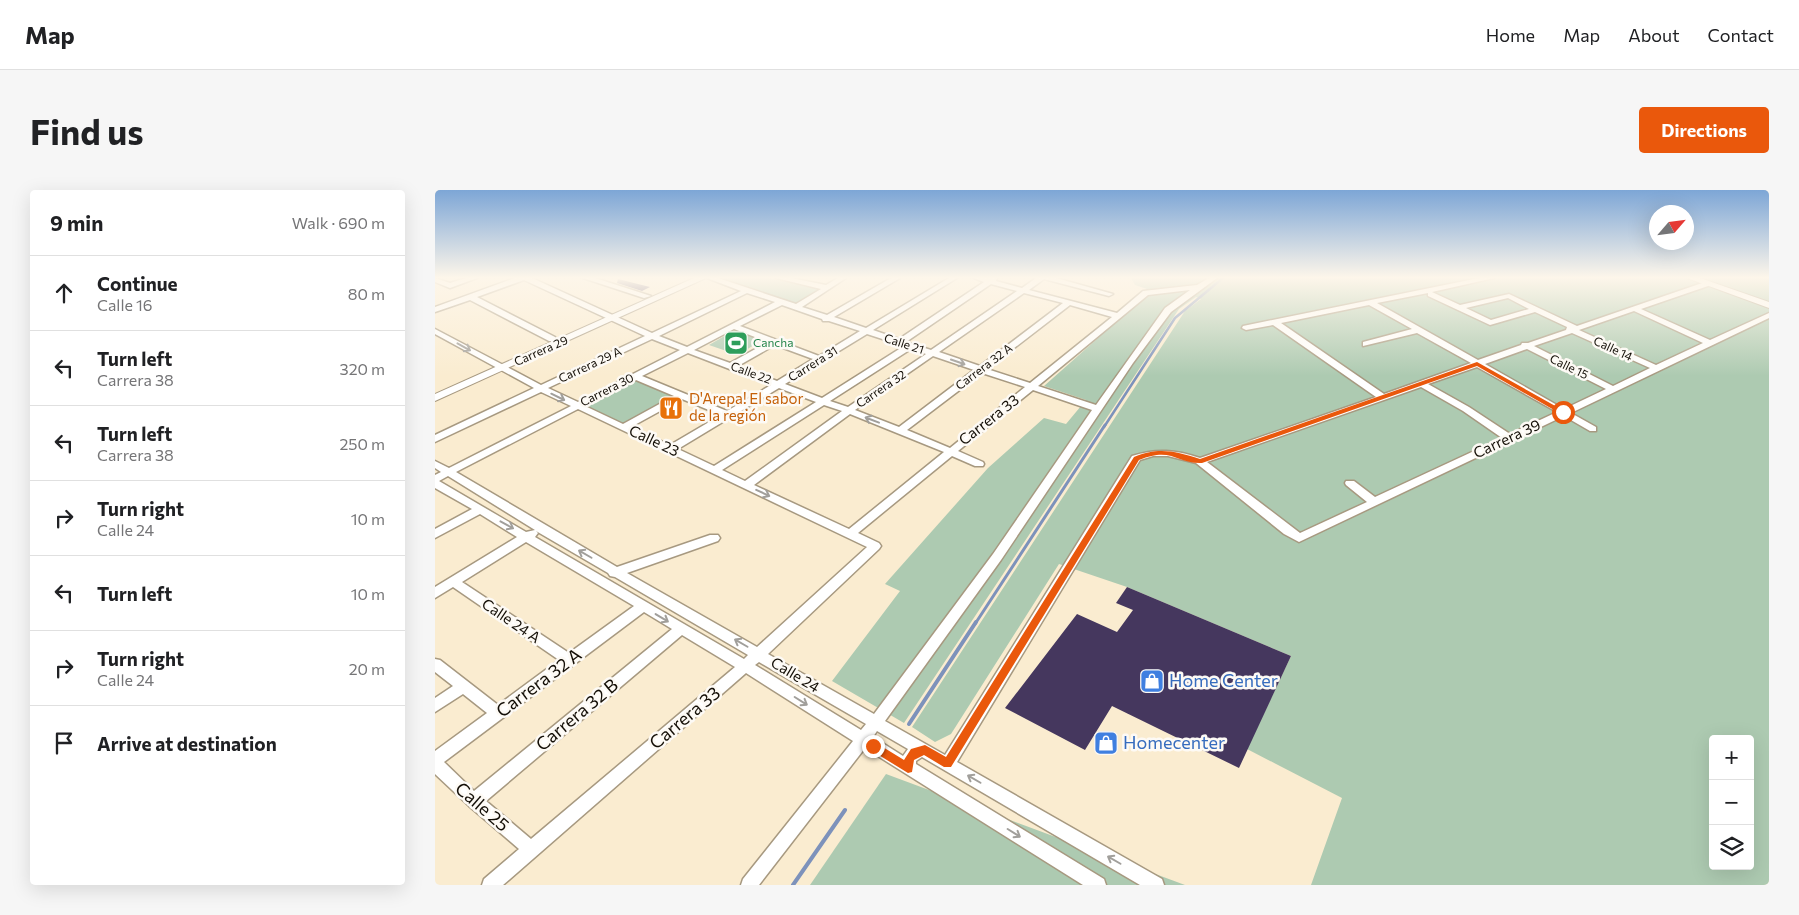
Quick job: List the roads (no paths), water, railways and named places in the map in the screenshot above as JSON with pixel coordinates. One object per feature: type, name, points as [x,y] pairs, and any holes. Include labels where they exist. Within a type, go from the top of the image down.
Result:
[{"type":"main road","name":"Carrera 29","points":[[435,398],[552,339],[609,317],[621,310]]},
{"type":"main road","name":"Carrera 29","points":[[435,390],[498,366],[625,310]]},
{"type":"street","points":[[497,310],[552,339]]},
{"type":"street","name":"Calle 22","points":[[595,310],[686,349],[822,400],[979,464]]},
{"type":"street","name":"Carrera 29 A","points":[[435,439],[705,310]]},
{"type":"street","name":"Carrera 30","points":[[435,478],[764,310]]},
{"type":"street","name":"Calle 21","points":[[802,310],[1098,409]]},
{"type":"street","points":[[826,319],[841,310]]},
{"type":"street","name":"Carrera 31","points":[[671,449],[901,310]]},
{"type":"street","points":[[899,343],[948,310]]},
{"type":"street","name":"Carrera 32","points":[[746,485],[848,411],[995,310]]},
{"type":"street","name":"Carrera 32 A","points":[[900,431],[1058,310]]},
{"type":"street","points":[[1097,310],[1119,316]]},
{"type":"street","name":"Carrera 33","points":[[850,534],[1125,310]]},
{"type":"street","points":[[749,885],[876,722],[997,557],[1168,310]]},
{"type":"street","points":[[1246,328],[1333,310]]},
{"type":"street","points":[[1384,310],[1593,429]]},
{"type":"street","points":[[1463,310],[1490,323],[1531,310]]},
{"type":"street","name":"Calle 14","points":[[1539,310],[1656,368]]},
{"type":"street","points":[[947,764],[1136,458],[1151,452],[1171,452],[1200,461],[1383,398],[1572,328],[1626,310]]},
{"type":"street","points":[[1639,310],[1711,342]]},
{"type":"street","name":"Carrera 39","points":[[1200,461],[1287,531],[1299,538],[1769,315]]},
{"type":"street","points":[[1274,322],[1383,398]]},
{"type":"street","points":[[732,326],[820,359]]},
{"type":"street","points":[[1366,344],[1417,330]]},
{"type":"street","name":"Calle 23","points":[[435,331],[540,388],[875,546]]},
{"type":"street","points":[[732,366],[775,342]]},
{"type":"street","name":"Calle 15","points":[[1525,345],[1613,388]]},
{"type":"street","points":[[715,470],[822,400],[910,346]]},
{"type":"street","points":[[634,376],[729,415]]},
{"type":"street","points":[[1422,384],[1466,409],[1509,438]]},
{"type":"street","points":[[623,427],[682,395]]},
{"type":"street","name":"Calle 24","points":[[435,464],[540,528],[1156,885]]},
{"type":"street","name":"Calle 24","points":[[435,483],[479,510],[528,536],[745,666],[1098,885]]},
{"type":"street","points":[[1350,483],[1374,502]]},
{"type":"street","points":[[435,534],[479,510]]},
{"type":"street","points":[[435,593],[540,528]]},
{"type":"street","points":[[599,580],[714,538]]},
{"type":"street","name":"Carrera 33","points":[[490,885],[759,654],[875,546]]},
{"type":"street","name":"Calle 24 A","points":[[454,582],[569,660]]},
{"type":"street","name":"Carrera 32 A","points":[[435,762],[643,606]]},
{"type":"street","name":"Carrera 32 B","points":[[474,801],[681,629]]},
{"type":"street","points":[[435,664],[499,714]]},
{"type":"street","points":[[435,706],[464,686]]},
{"type":"street","points":[[833,721],[845,718],[847,711],[844,704]]},
{"type":"street","points":[[908,768],[909,758],[915,752],[925,750]]},
{"type":"street","name":"Calle 25","points":[[435,762],[474,801],[531,849]]},
{"type":"waterway","points":[[1104,427],[1175,318],[1184,310]]},
{"type":"waterway","points":[[975,624],[1105,425]]},
{"type":"waterway","points":[[909,724],[976,622]]},
{"type":"waterway","points":[[793,885],[845,810]]},
{"type":"place","name":"Cancha","points":[[736,343]]},
{"type":"place","name":"D'Arepa! El sabor de la región","points":[[671,408]]},
{"type":"place","name":"Home Center","points":[[1152,681]]},
{"type":"place","name":"Homecenter","points":[[1106,743]]}]
